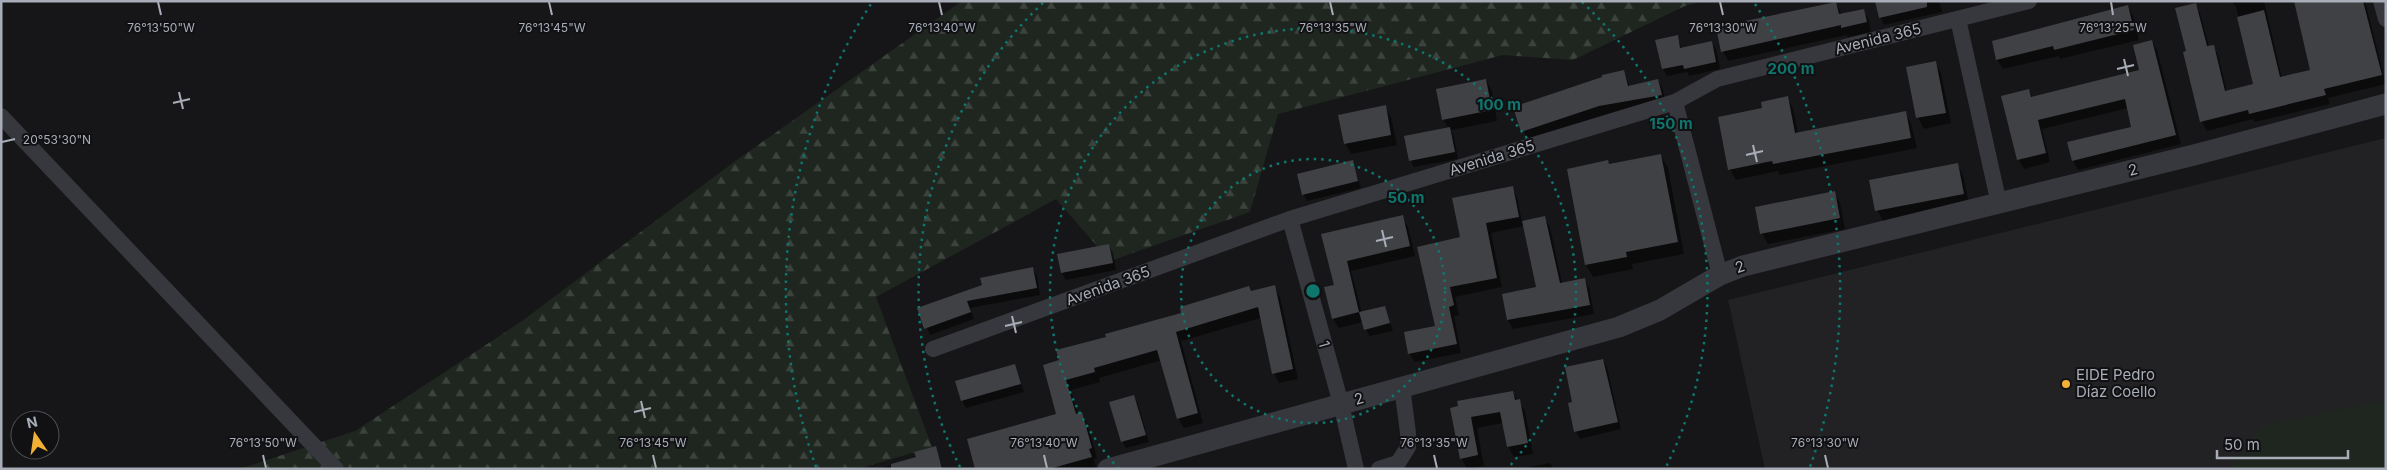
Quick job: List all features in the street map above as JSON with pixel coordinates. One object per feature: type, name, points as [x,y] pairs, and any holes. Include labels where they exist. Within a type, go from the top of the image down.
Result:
[{"type":"street","name":"Avenida 365","points":[[933,349],[1290,219],[1675,102],[1717,79],[2029,1]]},
{"type":"street","points":[[2381,1],[2386,19]]},
{"type":"street","points":[[1958,19],[1999,204]]},
{"type":"street","points":[[1675,102],[1720,275]]},
{"type":"street","name":"2","points":[[1108,469],[1620,327],[1660,310],[1720,275],[1743,266],[1999,204],[2386,104]]},
{"type":"street","points":[[1,116],[336,469]]},
{"type":"street","name":"1","points":[[1290,219],[1341,404],[1356,469]]},
{"type":"street","points":[[1379,469],[1398,463],[1408,447],[1402,387]]},
{"type":"shaded area","name":"EIDE Pedro Díaz Coello","points":[[2386,138],[2386,469],[1765,469],[1728,300]]},
{"type":"green space","points":[[962,1],[1704,1],[1685,6],[1573,60],[1503,55],[1278,114],[1250,212],[1110,261],[1056,199],[876,297],[932,447],[858,469],[240,469],[355,431],[522,321],[734,162]]},
{"type":"green space","points":[[2386,400],[2386,469],[2229,469],[2261,426]]},
{"type":"building","points":[[1875,1],[1927,1],[1927,7],[1879,18]]},
{"type":"building","points":[[2294,1],[2363,1],[2382,75],[2324,89],[2326,95],[2249,114],[2248,110],[2200,122],[2183,52],[2186,51],[2175,8],[2196,3],[2207,46],[2214,45],[2225,91],[2253,84],[2237,17],[2264,10],[2280,77],[2310,70]]},
{"type":"building","points":[[1836,2],[1839,14],[1864,9],[1867,22],[1841,28],[1841,25],[1721,52],[1716,27]]},
{"type":"building","points":[[2128,5],[2134,30],[2054,50],[2053,46],[1996,60],[1992,41]]},
{"type":"building","points":[[1678,35],[1680,48],[1712,41],[1716,62],[1684,69],[1683,65],[1662,69],[1655,40]]},
{"type":"building","points":[[2152,40],[2176,135],[2072,161],[2067,142],[2131,127],[2125,99],[2038,120],[2046,153],[2017,160],[2001,96],[2029,89],[2031,97],[2139,70],[2133,45]]},
{"type":"building","points":[[1936,61],[1946,113],[1916,118],[1906,67]]},
{"type":"building","points":[[1624,70],[1628,86],[1658,79],[1662,95],[1599,106],[1521,132],[1513,107],[1602,77],[1602,75]]},
{"type":"building","points":[[1486,79],[1492,110],[1442,120],[1436,89]]},
{"type":"building","points":[[1788,96],[1795,133],[1906,111],[1911,138],[1773,164],[1772,161],[1728,170],[1718,117],[1762,108],[1761,102]]},
{"type":"building","points":[[1386,105],[1391,135],[1344,144],[1338,115]]},
{"type":"building","points":[[1450,127],[1455,152],[1409,161],[1404,136]]},
{"type":"building","points":[[1661,154],[1678,242],[1626,252],[1627,257],[1585,265],[1567,169],[1608,160],[1609,164]]},
{"type":"building","points":[[1353,160],[1358,181],[1302,195],[1297,174]]},
{"type":"building","points":[[1958,163],[1964,194],[1875,211],[1869,180]]},
{"type":"building","points":[[1513,186],[1519,217],[1486,223],[1497,278],[1450,287],[1454,305],[1449,307],[1457,344],[1408,354],[1404,332],[1435,326],[1417,247],[1460,237],[1452,198]]},
{"type":"building","points":[[1835,191],[1840,218],[1760,234],[1755,207]]},
{"type":"building","points":[[1403,215],[1410,246],[1347,261],[1359,312],[1332,319],[1324,287],[1334,285],[1321,234]]},
{"type":"building","points":[[1545,216],[1560,283],[1585,278],[1590,305],[1507,320],[1502,294],[1536,287],[1522,221]]},
{"type":"building","points":[[1109,244],[1113,263],[1061,273],[1057,254]]},
{"type":"building","points":[[1033,267],[1037,288],[967,301],[971,312],[924,329],[917,308],[982,285],[980,278]]},
{"type":"building","points":[[1275,285],[1293,369],[1272,374],[1258,307],[1176,332],[1198,413],[1177,419],[1157,350],[1094,368],[1095,372],[1066,380],[1076,414],[1082,412],[1092,448],[1089,449],[1092,457],[1049,469],[975,469],[967,439],[1056,414],[1043,365],[1059,360],[1056,350],[1106,337],[1105,334],[1181,313],[1180,307],[1249,286],[1251,291]]},
{"type":"building","points":[[1385,306],[1390,323],[1364,330],[1359,312]]},
{"type":"building","points":[[1603,359],[1618,422],[1574,432],[1568,403],[1572,402],[1565,367]]},
{"type":"building","points":[[1015,364],[1021,384],[961,401],[955,381]]},
{"type":"building","points":[[1513,391],[1515,400],[1520,399],[1528,443],[1507,447],[1500,412],[1471,417],[1478,455],[1460,459],[1450,408],[1458,406],[1457,401]]},
{"type":"building","points":[[1134,395],[1146,435],[1121,442],[1109,402]]},
{"type":"building","points":[[936,446],[942,469],[891,469],[891,464],[916,457],[914,452]]},
{"type":"place","name":"EIDE Pedro Díaz Coello","points":[[2066,384]]}]
